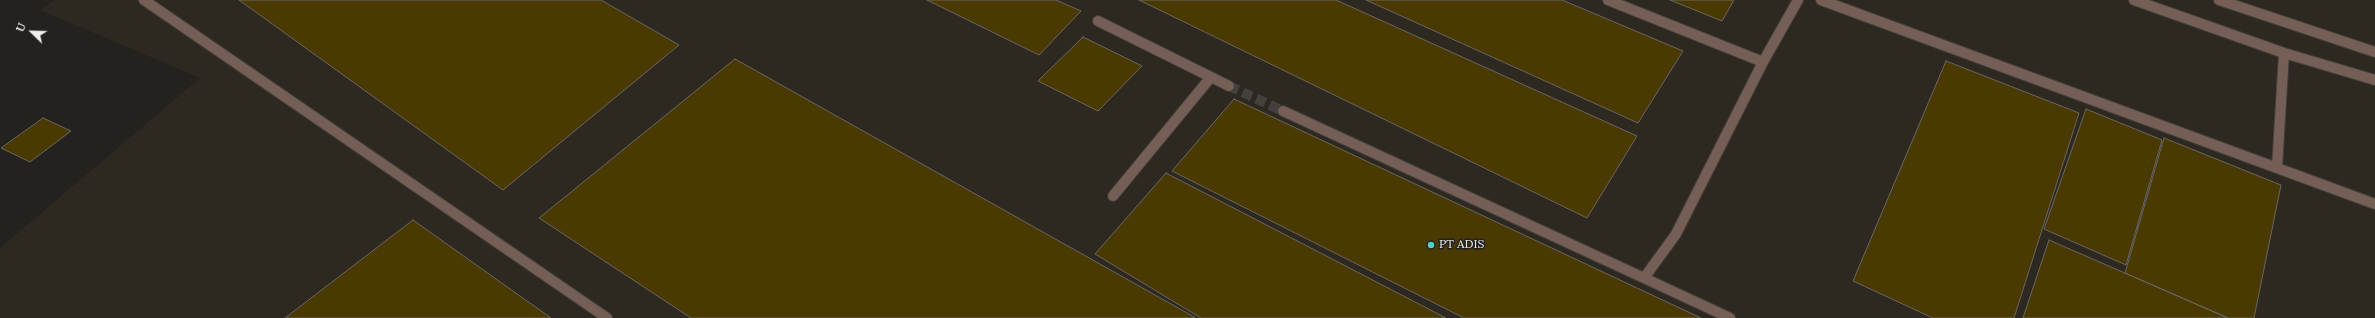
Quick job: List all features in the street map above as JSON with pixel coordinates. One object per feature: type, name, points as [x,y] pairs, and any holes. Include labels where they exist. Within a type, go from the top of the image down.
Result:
[{"type":"lane","points":[[144,0],[607,318]]},
{"type":"lane","points":[[1608,0],[1763,62]]},
{"type":"lane","points":[[1644,278],[1676,234],[1763,62],[1798,0]]},
{"type":"lane","points":[[1821,0],[2375,204]]},
{"type":"lane","points":[[2134,0],[2284,53],[2375,80]]},
{"type":"lane","points":[[2219,0],[2375,52]]},
{"type":"lane","points":[[1098,21],[1229,86]]},
{"type":"lane","points":[[2277,168],[2284,53]]},
{"type":"lane","points":[[1113,196],[1211,76]]},
{"type":"lane","points":[[1283,112],[1730,318]]},
{"type":"shaded area","points":[[55,0],[2375,0],[2375,318],[0,318],[0,248],[200,78],[40,10]]},
{"type":"building","points":[[239,0],[601,0],[679,45],[503,190]]},
{"type":"building","points":[[927,0],[1056,0],[1081,11],[1039,55]]},
{"type":"building","points":[[1139,0],[1336,0],[1637,136],[1587,218]]},
{"type":"building","points":[[1366,0],[1562,0],[1683,51],[1638,123]]},
{"type":"building","points":[[1670,0],[1734,0],[1722,21]]},
{"type":"building","points":[[1083,37],[1142,66],[1098,111],[1038,81]]},
{"type":"building","points":[[735,59],[1196,318],[691,318],[539,218]]},
{"type":"building","points":[[1946,61],[2079,113],[2014,318],[1933,318],[1853,281]]},
{"type":"building","name":"PT ADIS","points":[[1234,99],[1701,318],[1464,318],[1172,171]]},
{"type":"building","points":[[2086,109],[2162,140],[2126,265],[2044,229]]},
{"type":"building","points":[[43,118],[71,131],[30,162],[1,148]]},
{"type":"building","points":[[2164,138],[2281,185],[2254,318],[2228,318],[2125,273]]},
{"type":"building","points":[[1166,173],[1446,318],[1201,318],[1095,254]]},
{"type":"building","points":[[413,220],[551,318],[285,318]]},
{"type":"building","points":[[2049,240],[2228,318],[2023,318]]},
{"type":"tunnel","points":[[1229,86],[1283,111]]},
{"type":"place","name":"PT ADIS","points":[[1431,245]]}]
